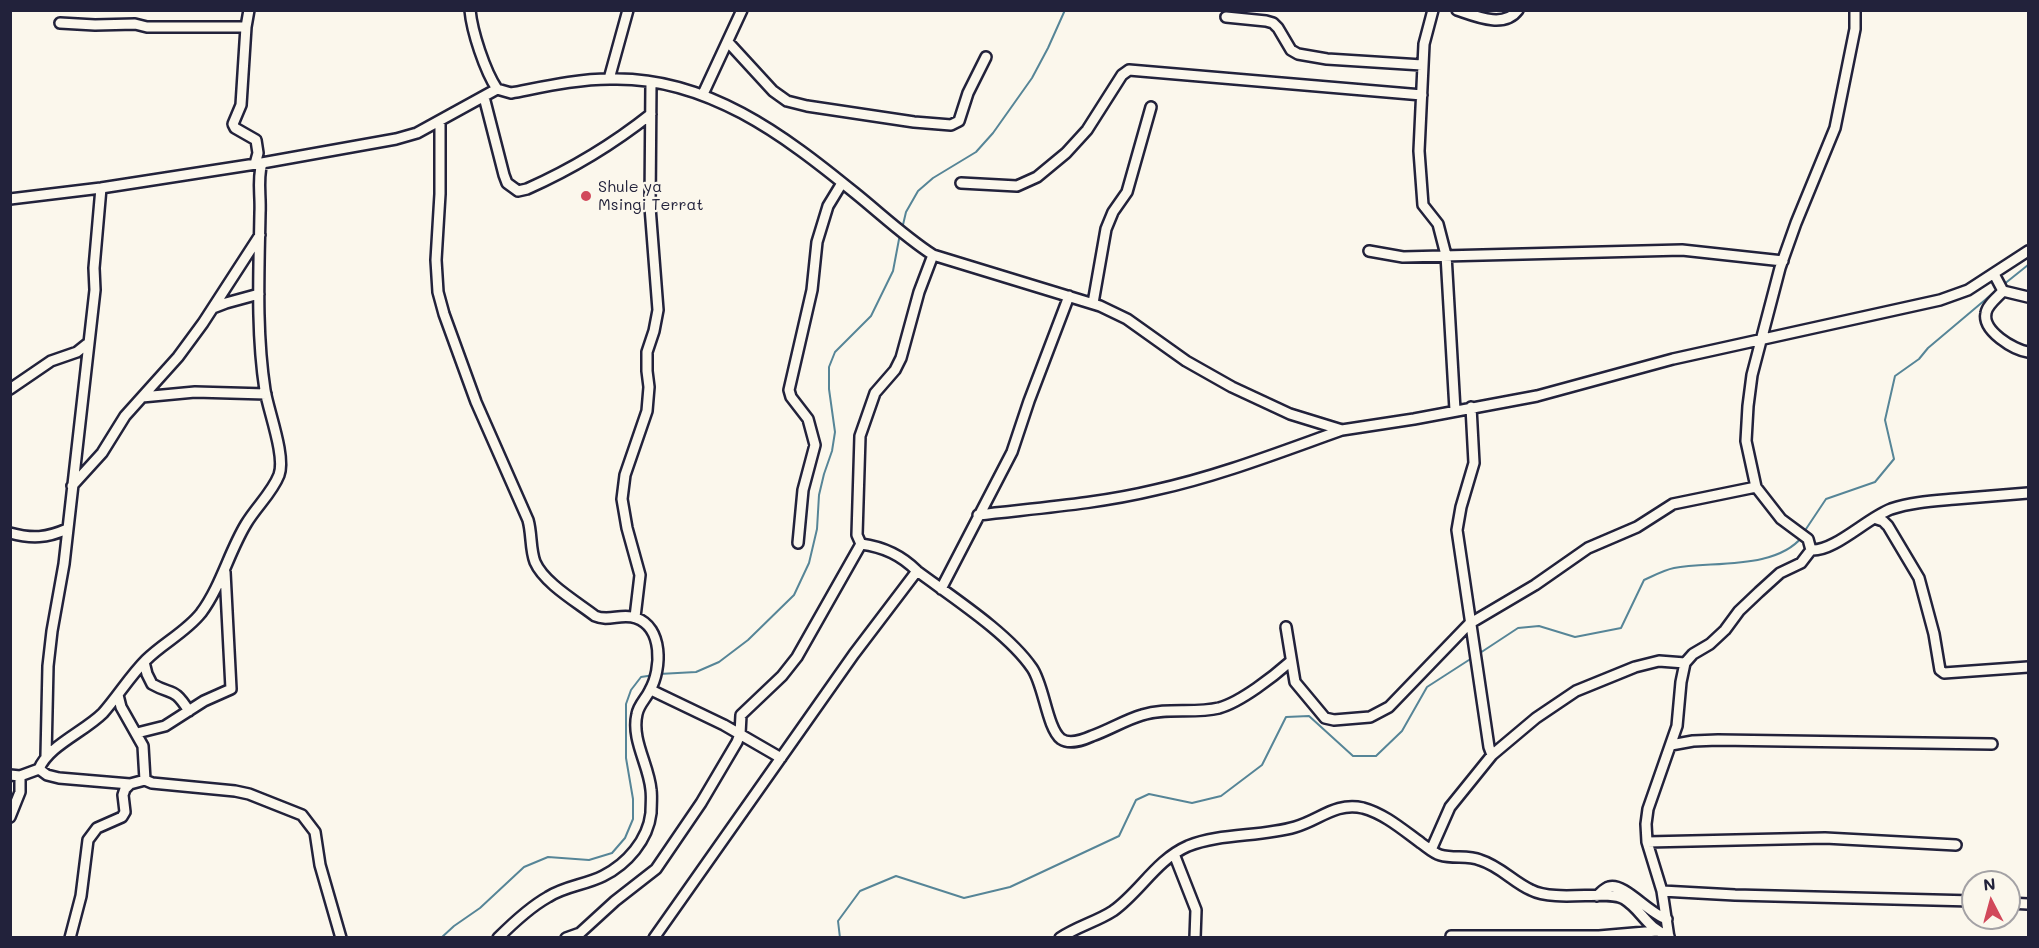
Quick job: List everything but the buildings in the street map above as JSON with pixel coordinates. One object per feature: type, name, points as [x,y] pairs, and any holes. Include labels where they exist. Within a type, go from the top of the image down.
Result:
[{"type":"street","points":[[249,10],[241,105],[233,124],[235,128],[254,138],[258,147],[273,162]]},
{"type":"street","points":[[470,10],[483,57],[497,89],[511,93],[609,79],[651,82],[703,94],[752,117],[843,183],[886,221],[933,255],[1093,303],[1127,320],[1186,361],[1232,387],[1290,414],[1342,430]]},
{"type":"street","points":[[609,79],[628,10]]},
{"type":"street","points":[[703,94],[742,10]]},
{"type":"street","points":[[1433,10],[1425,34],[1419,151],[1423,205],[1438,224],[1446,255],[1455,410]]},
{"type":"street","points":[[1457,10],[1478,18],[1494,20],[1509,18],[1518,10]]},
{"type":"street","points":[[1811,550],[1808,539],[1781,519],[1756,487],[1746,441],[1752,375],[1783,261],[1834,129],[1855,29],[1855,10]]},
{"type":"street","points":[[1226,17],[1273,23],[1291,50],[1298,54],[1327,59],[1422,65]]},
{"type":"street","points":[[60,23],[135,24],[147,27],[246,27]]},
{"type":"street","points":[[728,42],[773,91],[787,101],[828,110],[951,125],[959,121],[968,93],[986,57]]},
{"type":"street","points":[[961,183],[1017,186],[1037,177],[1066,153],[1087,130],[1122,75],[1129,70],[1422,95]]},
{"type":"street","points":[[635,617],[639,575],[622,499],[625,475],[647,411],[648,351],[658,310],[650,207],[651,82]]},
{"type":"street","points":[[10,199],[273,162],[396,140],[417,133],[497,89]]},
{"type":"street","points":[[484,97],[504,175],[507,183],[518,191],[581,164],[619,140],[651,114]]},
{"type":"street","points":[[1093,303],[1106,229],[1113,212],[1127,192],[1151,107]]},
{"type":"street","points":[[440,121],[440,194],[436,260],[438,292],[476,402],[528,520],[536,563],[543,576],[595,616],[604,619],[635,617],[646,624],[657,645],[656,674],[651,690],[641,702],[637,715],[639,748],[651,789],[651,814],[647,830],[639,845],[617,868],[603,876],[564,888],[547,897],[498,938]]},
{"type":"street","points":[[46,756],[88,727],[118,695],[144,662],[199,615],[215,590],[246,524],[275,484],[280,473],[277,440],[266,394],[259,328],[258,147]]},
{"type":"street","points":[[798,543],[803,489],[815,445],[808,419],[791,397],[789,390],[812,290],[817,242],[828,206],[843,183]]},
{"type":"street","points":[[10,818],[20,792],[15,776],[39,769],[46,756],[51,643],[64,564],[79,441],[94,290],[101,188]]},
{"type":"street","points":[[72,486],[102,453],[125,416],[178,357],[260,235]]},
{"type":"street","points":[[1369,251],[1403,257],[1682,250],[1783,261]]},
{"type":"street","points":[[978,515],[1118,498],[1156,490],[1242,465],[1342,430],[1504,403],[1673,359],[1940,300],[1968,290],[2028,251]]},
{"type":"street","points":[[861,544],[857,535],[860,435],[875,393],[896,370],[901,358],[919,292],[933,255]]},
{"type":"street","points":[[1994,274],[2003,291],[2028,297]]},
{"type":"street","points":[[2003,291],[1987,308],[1985,314],[1988,326],[2016,350],[2028,352]]},
{"type":"street","points":[[213,308],[260,294]]},
{"type":"street","points":[[941,589],[1012,452],[1069,296]]},
{"type":"street","points":[[10,389],[51,361],[77,352],[87,344]]},
{"type":"street","points":[[142,396],[195,392],[266,394]]},
{"type":"street","points":[[1472,407],[1474,463],[1457,530],[1488,747],[1492,755]]},
{"type":"street","points":[[1306,443],[1317,422]]},
{"type":"street","points":[[1286,627],[1295,682],[1325,718],[1334,720],[1370,717],[1389,707],[1469,624],[1535,585],[1588,548],[1637,527],[1674,504],[1756,487]]},
{"type":"street","points":[[1811,550],[1819,551],[1837,542],[1890,509],[1914,503],[2028,493]]},
{"type":"street","points":[[1874,518],[1883,521],[1888,526],[1919,578],[1934,634],[1940,670],[1944,673],[2028,667]]},
{"type":"street","points":[[10,533],[37,538],[68,530]]},
{"type":"street","points":[[861,544],[880,546],[907,561],[917,572],[1011,643],[1032,668],[1040,682],[1055,731],[1062,739],[1070,742],[1080,741],[1143,714],[1219,708],[1250,692],[1291,661]]},
{"type":"street","points":[[566,938],[580,933],[615,901],[656,870],[701,803],[740,734],[741,715],[782,676],[797,657],[861,544]]},
{"type":"street","points":[[1669,937],[1662,891],[1647,842],[1646,824],[1648,809],[1677,726],[1685,663],[1693,654],[1710,644],[1725,630],[1739,611],[1766,585],[1780,573],[1801,563],[1811,550]]},
{"type":"street","points":[[137,733],[165,726],[204,701],[229,692],[232,687],[225,568]]},
{"type":"street","points":[[654,938],[854,654],[917,572]]},
{"type":"street","points":[[1431,850],[1449,807],[1492,755],[1536,718],[1576,691],[1635,667],[1659,661],[1685,663]]},
{"type":"street","points":[[144,662],[152,684],[178,695],[189,711]]},
{"type":"street","points":[[651,690],[697,711],[781,758]]},
{"type":"street","points":[[118,695],[121,707],[143,746],[145,780]]},
{"type":"street","points":[[1671,745],[1718,740],[1992,744]]},
{"type":"street","points":[[39,769],[46,775],[59,778],[130,784],[145,780],[152,783],[235,791],[302,815],[315,832],[320,865],[341,938]]},
{"type":"street","points":[[70,938],[81,896],[88,840],[97,828],[124,814],[123,795],[130,784]]},
{"type":"street","points":[[1060,938],[1111,912],[1152,871],[1189,846],[1294,827],[1312,822],[1327,812],[1349,807],[1362,808],[1388,819],[1440,855],[1477,858],[1487,862],[1528,889],[1540,894],[1624,898],[1657,931],[1669,937]]},
{"type":"street","points":[[1647,842],[1825,838],[1956,845]]},
{"type":"street","points":[[1174,854],[1196,910],[1195,938]]},
{"type":"street","points":[[1597,896],[1606,888],[1616,886],[1655,915],[1667,920]]},
{"type":"street","points":[[1662,891],[1961,901]]},
{"type":"street","points":[[1451,936],[1599,936],[1657,931]]},
{"type":"waterway","points":[[902,229],[906,212],[918,191],[933,178],[976,152],[993,133],[1032,78],[1065,10]]},
{"type":"waterway","points":[[659,674],[696,672],[719,662],[748,640],[794,595],[809,563],[817,529],[819,495],[835,432],[829,389],[829,367],[835,352],[871,316],[893,271],[900,234]]},
{"type":"waterway","points":[[2003,285],[2028,265]]},
{"type":"waterway","points":[[1804,532],[1826,499],[1875,482],[1894,459],[1885,420],[1895,376],[1919,359],[1928,348],[1998,289]]},
{"type":"waterway","points":[[1480,653],[1518,628],[1539,626],[1575,637],[1621,628],[1644,580],[1674,568],[1742,562],[1776,555],[1790,548],[1802,537]]},
{"type":"waterway","points":[[840,938],[838,921],[860,891],[896,876],[964,898],[1010,887],[1119,836],[1136,800],[1149,794],[1192,803],[1221,796],[1262,765],[1286,717],[1309,716],[1353,756],[1376,756],[1402,731],[1427,687],[1472,658]]},
{"type":"waterway","points":[[441,938],[480,908],[524,867],[548,857],[589,860],[612,853],[625,838],[633,819],[633,799],[626,758],[626,704],[631,690],[641,677],[654,675]]},
{"type":"place","name":"Shule ya Msingi Terrat","points":[[586,196]]}]
